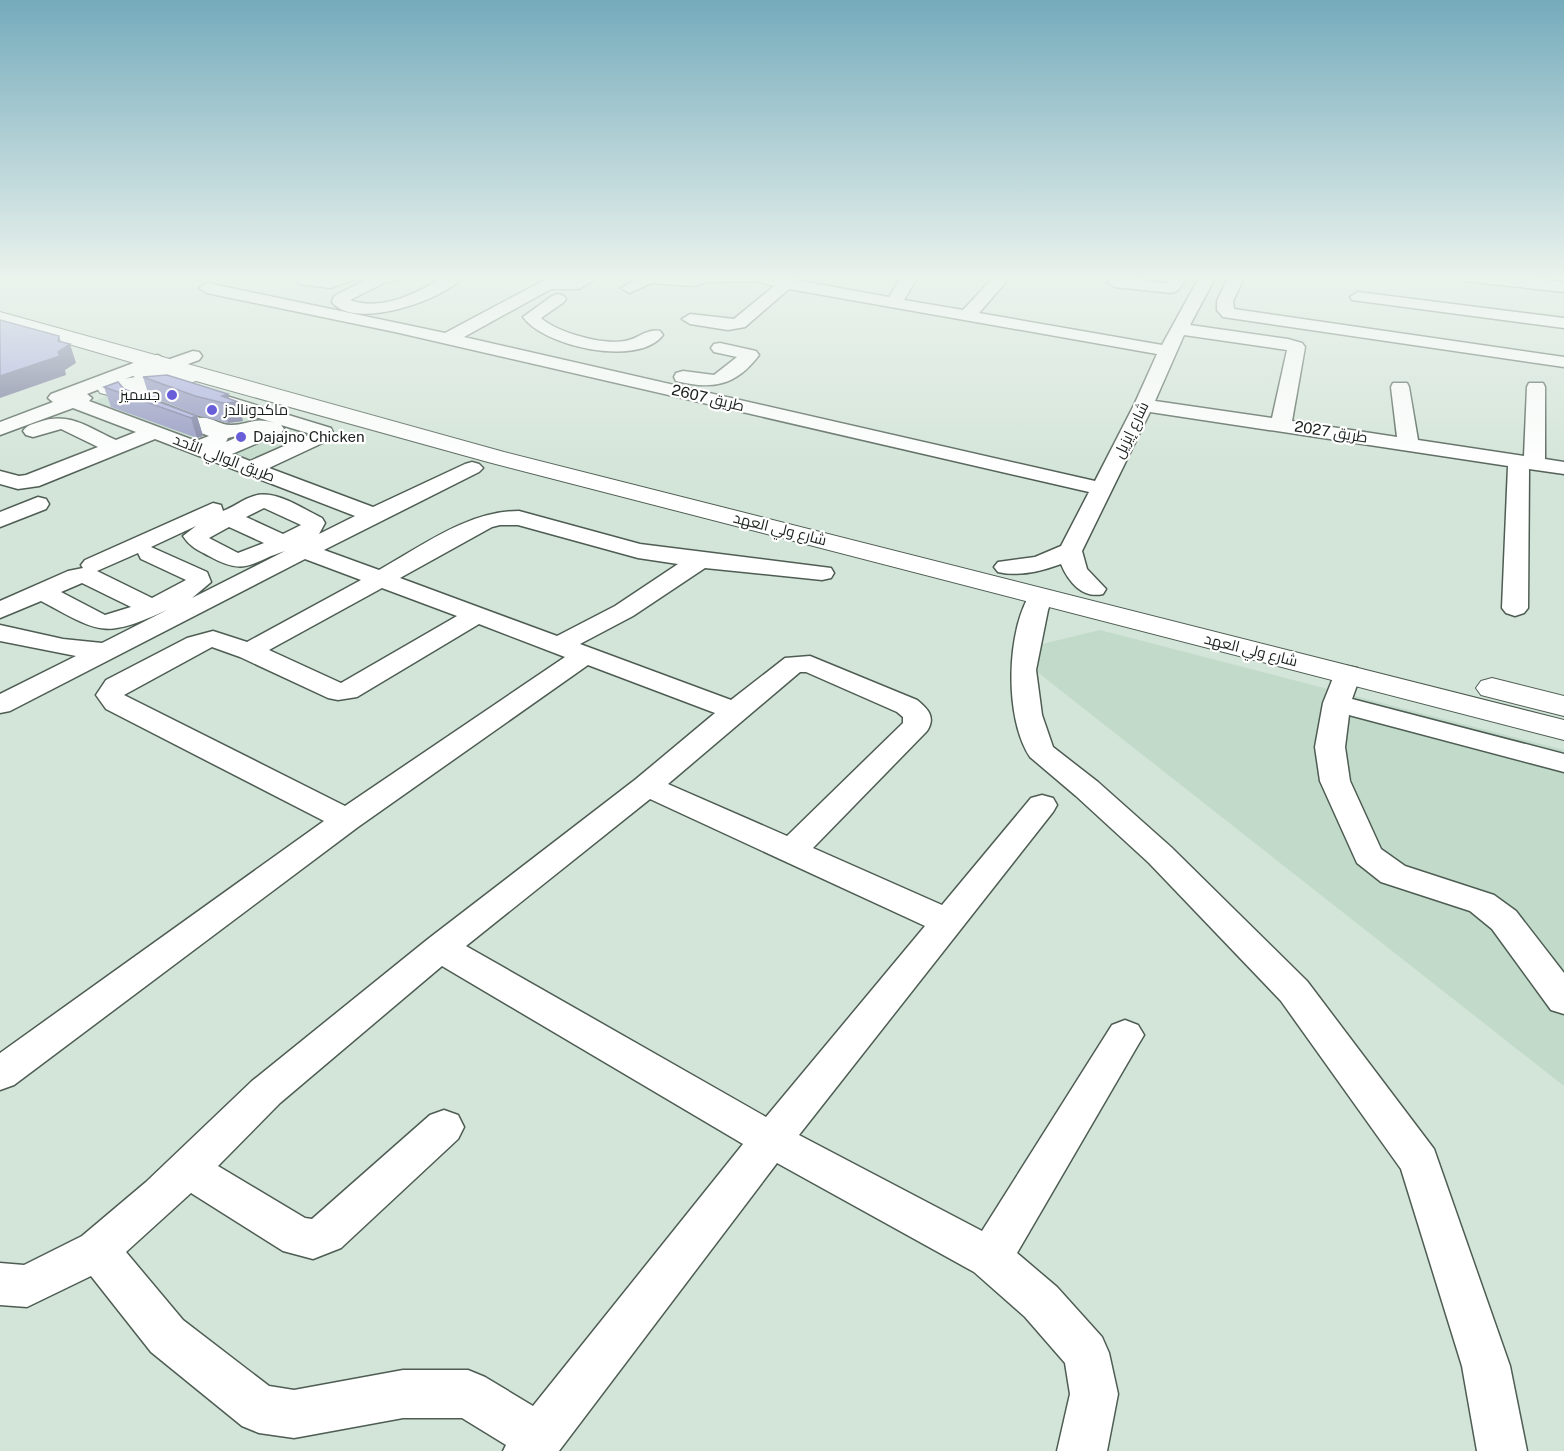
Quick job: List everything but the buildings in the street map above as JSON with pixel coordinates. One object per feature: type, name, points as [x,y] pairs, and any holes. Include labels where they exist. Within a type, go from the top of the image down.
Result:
[{"type":"main road","name":"شارع ولي العهد","points":[[93,344],[175,359],[361,402],[544,451],[1006,567],[1047,587],[1094,589],[1564,706]]},
{"type":"main road","name":"شارع ولي العهد","points":[[126,344],[175,359],[208,378],[496,457],[1047,587],[1342,689],[1564,730]]},
{"type":"main road","points":[[108,348],[113,365],[105,385],[157,379],[208,378]]},
{"type":"street","name":"طريق 2607","points":[[469,344],[1102,489]]},
{"type":"street","points":[[525,356],[549,344]]},
{"type":"street","points":[[610,344],[624,346],[635,344]]},
{"type":"street","points":[[1125,344],[1167,351]]},
{"type":"street","name":"شارع إيزيل","points":[[1070,551],[1144,405],[1171,344]]},
{"type":"street","points":[[1281,425],[1296,347],[1286,344]]},
{"type":"street","points":[[1493,344],[1564,362]]},
{"type":"street","points":[[654,385],[674,375],[709,382],[720,381],[750,355],[720,348]]},
{"type":"street","points":[[7,430],[68,399],[175,359]]},
{"type":"street","points":[[93,565],[268,474],[306,458],[307,456],[291,451],[324,435],[324,432],[174,386],[151,386],[130,394],[138,402],[229,432],[258,425],[274,429],[206,451]]},
{"type":"street","points":[[1400,387],[1408,444]]},
{"type":"street","points":[[1515,608],[1527,462],[1536,387]]},
{"type":"street","name":"طريق الوالي الأحد","points":[[68,399],[375,514]]},
{"type":"street","name":"طريق 2027","points":[[1144,405],[1564,468]]},
{"type":"street","points":[[169,412],[221,434],[206,451]]},
{"type":"street","points":[[0,477],[14,483],[27,483],[116,448],[142,427],[169,412],[214,422],[242,415],[310,427]]},
{"type":"street","points":[[7,430],[64,423],[116,448]]},
{"type":"street","points":[[0,705],[294,547],[375,514],[472,468]]},
{"type":"street","points":[[265,500],[314,523],[294,547],[254,558],[233,560],[198,541],[195,536],[227,517],[265,500]]},
{"type":"street","points":[[0,520],[38,504]]},
{"type":"street","points":[[227,517],[294,547],[735,711]]},
{"type":"street","points":[[249,651],[484,522],[500,518],[519,518],[638,550],[700,560],[822,573]]},
{"type":"street","points":[[1006,567],[1039,564],[1070,551],[1076,572],[1094,589]]},
{"type":"street","points":[[40,591],[99,622],[117,622],[199,582],[198,577],[149,554]]},
{"type":"street","points":[[0,1074],[347,820],[624,611],[700,560]]},
{"type":"street","points":[[0,610],[40,591],[77,576],[86,575],[150,607]]},
{"type":"street","points":[[1047,587],[1035,610],[1023,670],[1028,714],[1040,751],[1087,789],[1160,855],[1294,991],[1419,1162],[1486,1366],[1502,1451]]},
{"type":"street","points":[[347,820],[116,703],[110,695],[116,686],[196,644],[213,639],[249,651],[338,692],[347,691],[477,615]]},
{"type":"street","points":[[0,633],[63,647],[104,651]]},
{"type":"street","points":[[0,1284],[27,1286],[98,1250],[161,1195],[266,1092],[440,948],[647,786],[782,672],[794,664],[810,664],[907,706],[917,714],[917,725],[791,851]]},
{"type":"street","points":[[1564,763],[1342,689],[1330,747],[1335,781],[1368,855],[1394,874],[1482,903],[1504,920],[1564,1000]]},
{"type":"street","points":[[647,786],[948,922]]},
{"type":"street","points":[[98,1250],[167,1336],[260,1409],[294,1414],[403,1394],[468,1394],[533,1444],[771,1140],[1042,806]]},
{"type":"street","points":[[440,948],[771,1140],[990,1258],[1041,1302],[1086,1353],[1094,1394],[1082,1451]]},
{"type":"street","points":[[990,1258],[1125,1035]]},
{"type":"street","points":[[187,1169],[298,1237],[313,1239],[326,1234],[444,1127]]},
{"type":"shaded area","points":[[161,382],[338,431],[247,471],[72,410],[109,395]]},
{"type":"shaded area","points":[[1100,630],[1564,750],[1564,1086],[1036,671],[1038,645]]},
{"type":"place","name":"جسميز","points":[[172,395]]},
{"type":"place","name":"ماكدونالدز","points":[[212,410]]},
{"type":"place","name":"Dajajno Chicken","points":[[241,437]]}]
